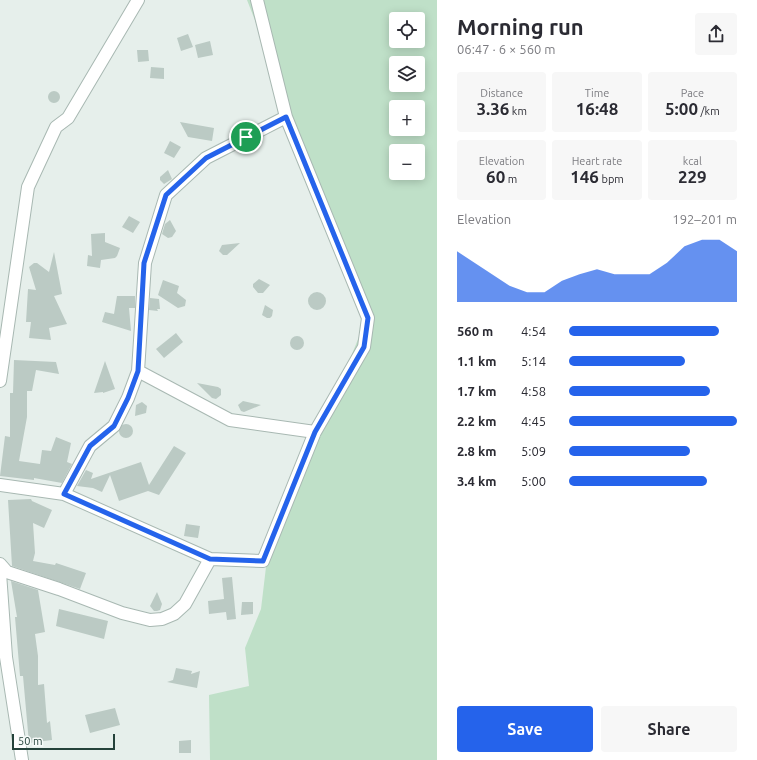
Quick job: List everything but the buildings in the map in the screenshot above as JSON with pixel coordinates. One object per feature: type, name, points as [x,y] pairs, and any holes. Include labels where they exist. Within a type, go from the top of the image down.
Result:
[{"type":"street","points":[[0,382],[28,187],[56,127],[68,118],[138,0]]},
{"type":"street","points":[[0,485],[64,494],[210,559],[263,561],[315,432],[364,347],[368,318],[286,117],[257,0]]},
{"type":"street","points":[[64,494],[90,446],[114,426],[128,398],[138,371],[144,263],[166,195],[206,158],[286,117]]},
{"type":"street","points":[[138,371],[230,420],[315,432]]},
{"type":"street","points":[[0,564],[7,572],[59,589],[122,613],[150,620],[162,619],[174,614],[185,604],[210,559]]},
{"type":"street","points":[[0,573],[6,657],[22,760]]},
{"type":"green space","points":[[247,0],[437,0],[437,760],[210,760],[209,695],[249,686],[245,648],[261,609],[266,567],[369,312]]},
{"type":"route","points":[[286,117],[368,318],[364,347],[315,432],[263,561],[210,559],[64,494],[90,446],[114,426],[128,398],[138,371],[144,263],[166,195],[206,158],[246,137],[286,117]]}]
